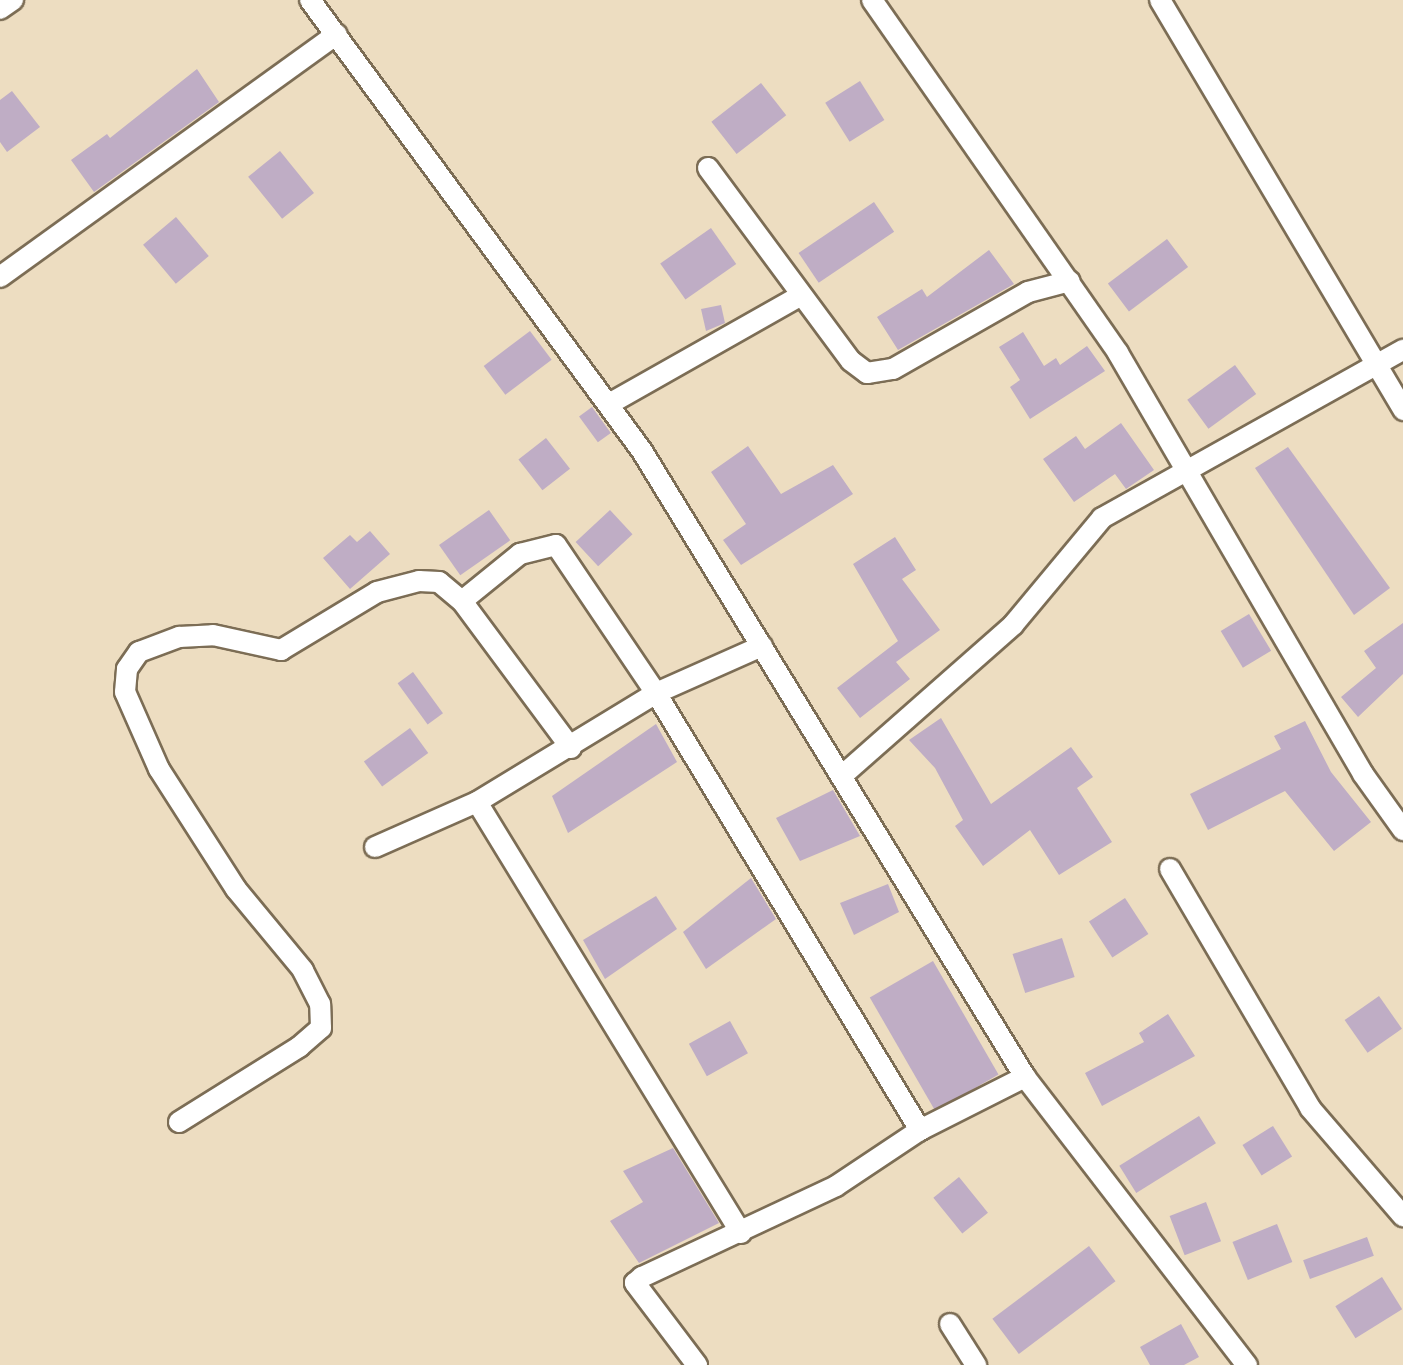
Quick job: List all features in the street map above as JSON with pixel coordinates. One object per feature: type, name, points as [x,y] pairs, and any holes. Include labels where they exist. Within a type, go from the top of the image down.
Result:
[{"type":"street","points":[[0,9],[13,0]]},
{"type":"street","points":[[310,0],[610,404],[1025,1077],[1247,1365]]},
{"type":"street","points":[[872,0],[1070,282],[1185,468],[1363,774],[1403,830]]},
{"type":"street","points":[[1160,0],[1374,367],[1403,410]]},
{"type":"street","points":[[0,277],[336,34]]},
{"type":"street","points":[[708,168],[800,296],[867,373],[893,369],[1028,292],[1070,282]]},
{"type":"street","points":[[610,404],[800,296]]},
{"type":"street","points":[[842,775],[1013,626],[1102,518],[1185,468],[1403,350]]},
{"type":"street","points":[[462,602],[520,554],[556,545],[656,694],[920,1130]]},
{"type":"street","points":[[178,1122],[298,1047],[321,1028],[320,1004],[304,970],[236,889],[159,769],[125,692],[126,668],[139,652],[180,637],[213,635],[281,650],[377,592],[419,581],[439,582],[462,602],[571,748]]},
{"type":"street","points":[[375,847],[478,802],[656,694],[762,646]]},
{"type":"street","points":[[478,802],[741,1233]]},
{"type":"street","points":[[1170,869],[1310,1108],[1403,1216]]},
{"type":"street","points":[[697,1365],[636,1283],[836,1186],[920,1130],[1025,1077]]},
{"type":"street","points":[[950,1324],[976,1365]]},
{"type":"building","points":[[197,69],[219,102],[94,192],[71,160],[107,134],[110,138]]},
{"type":"building","points":[[860,81],[884,120],[850,142],[825,103]]},
{"type":"building","points":[[761,83],[786,115],[737,154],[711,122]]},
{"type":"building","points":[[12,91],[40,127],[7,152],[0,142],[0,100]]},
{"type":"building","points":[[280,151],[314,193],[282,219],[248,177]]},
{"type":"building","points":[[874,202],[894,232],[819,283],[799,253]]},
{"type":"building","points":[[176,217],[209,256],[176,284],[143,245]]},
{"type":"building","points":[[711,228],[736,264],[685,300],[660,264]]},
{"type":"building","points":[[1167,239],[1188,267],[1129,311],[1108,284]]},
{"type":"building","points":[[989,250],[1014,284],[898,350],[877,317],[922,289],[927,297]]},
{"type":"building","points":[[721,305],[725,323],[706,331],[701,309]]},
{"type":"building","points":[[530,331],[552,360],[505,395],[484,366]]},
{"type":"building","points":[[1023,332],[1044,366],[1056,358],[1060,365],[1087,346],[1105,371],[1030,419],[1010,387],[1020,380],[999,347]]},
{"type":"building","points":[[1235,365],[1256,394],[1208,429],[1187,400]]},
{"type":"building","points":[[592,407],[611,433],[598,442],[579,416]]},
{"type":"building","points":[[1121,423],[1154,470],[1126,489],[1115,474],[1074,502],[1043,459],[1076,436],[1085,449]]},
{"type":"building","points":[[546,438],[570,469],[542,490],[518,460]]},
{"type":"building","points":[[748,446],[781,494],[833,465],[853,494],[741,565],[723,540],[746,524],[711,472]]},
{"type":"building","points":[[1288,447],[1390,588],[1354,615],[1255,468]]},
{"type":"building","points":[[489,510],[510,540],[460,575],[439,545]]},
{"type":"building","points":[[610,510],[633,534],[598,566],[576,542]]},
{"type":"building","points":[[370,531],[390,554],[350,589],[323,558],[350,535],[357,542]]},
{"type":"building","points":[[895,537],[916,570],[902,579],[940,630],[896,662],[910,679],[860,718],[837,688],[898,641],[853,564]]},
{"type":"building","points":[[1249,614],[1271,651],[1243,668],[1221,631]]},
{"type":"building","points":[[1403,623],[1403,674],[1358,717],[1341,697],[1376,668],[1364,651]]},
{"type":"building","points":[[413,672],[443,713],[428,724],[398,683]]},
{"type":"building","points":[[941,718],[991,804],[1071,747],[1093,777],[1077,788],[1112,842],[1059,875],[1030,830],[983,866],[955,826],[963,820],[935,768],[909,740]]},
{"type":"building","points":[[1305,721],[1331,772],[1371,822],[1334,851],[1285,791],[1208,830],[1190,794],[1281,749],[1274,736]]},
{"type":"building","points":[[656,724],[677,762],[568,833],[552,796]]},
{"type":"building","points":[[410,728],[428,753],[382,787],[364,762]]},
{"type":"building","points":[[833,790],[860,836],[800,861],[776,818]]},
{"type":"building","points":[[751,878],[776,919],[706,969],[683,932]]},
{"type":"building","points":[[888,884],[899,912],[854,935],[840,903]]},
{"type":"building","points":[[656,896],[677,929],[605,979],[583,940]]},
{"type":"building","points":[[1125,898],[1148,934],[1112,957],[1089,921]]},
{"type":"building","points":[[1062,938],[1075,977],[1025,993],[1013,954]]},
{"type":"building","points":[[933,961],[998,1074],[935,1111],[870,998]]},
{"type":"building","points":[[1379,996],[1402,1029],[1368,1053],[1345,1020]]},
{"type":"building","points":[[1168,1014],[1195,1056],[1102,1106],[1085,1073],[1144,1042],[1139,1033]]},
{"type":"building","points":[[730,1021],[748,1053],[707,1076],[689,1044]]},
{"type":"building","points":[[1199,1116],[1216,1143],[1136,1193],[1119,1166]]},
{"type":"building","points":[[1273,1126],[1292,1157],[1262,1176],[1242,1145]]},
{"type":"building","points":[[673,1148],[719,1223],[639,1263],[610,1221],[643,1202],[623,1171]]},
{"type":"building","points":[[959,1177],[988,1213],[962,1234],[933,1198]]},
{"type":"building","points":[[1206,1202],[1221,1241],[1185,1255],[1170,1216]]},
{"type":"building","points":[[1277,1224],[1292,1262],[1248,1280],[1232,1242]]},
{"type":"building","points":[[1367,1237],[1374,1256],[1310,1279],[1303,1260]]},
{"type":"building","points":[[1089,1246],[1115,1281],[1019,1354],[992,1319]]},
{"type":"building","points":[[1382,1277],[1402,1309],[1355,1338],[1335,1306]]},
{"type":"building","points":[[1181,1324],[1199,1357],[1184,1365],[1150,1365],[1140,1347]]}]
